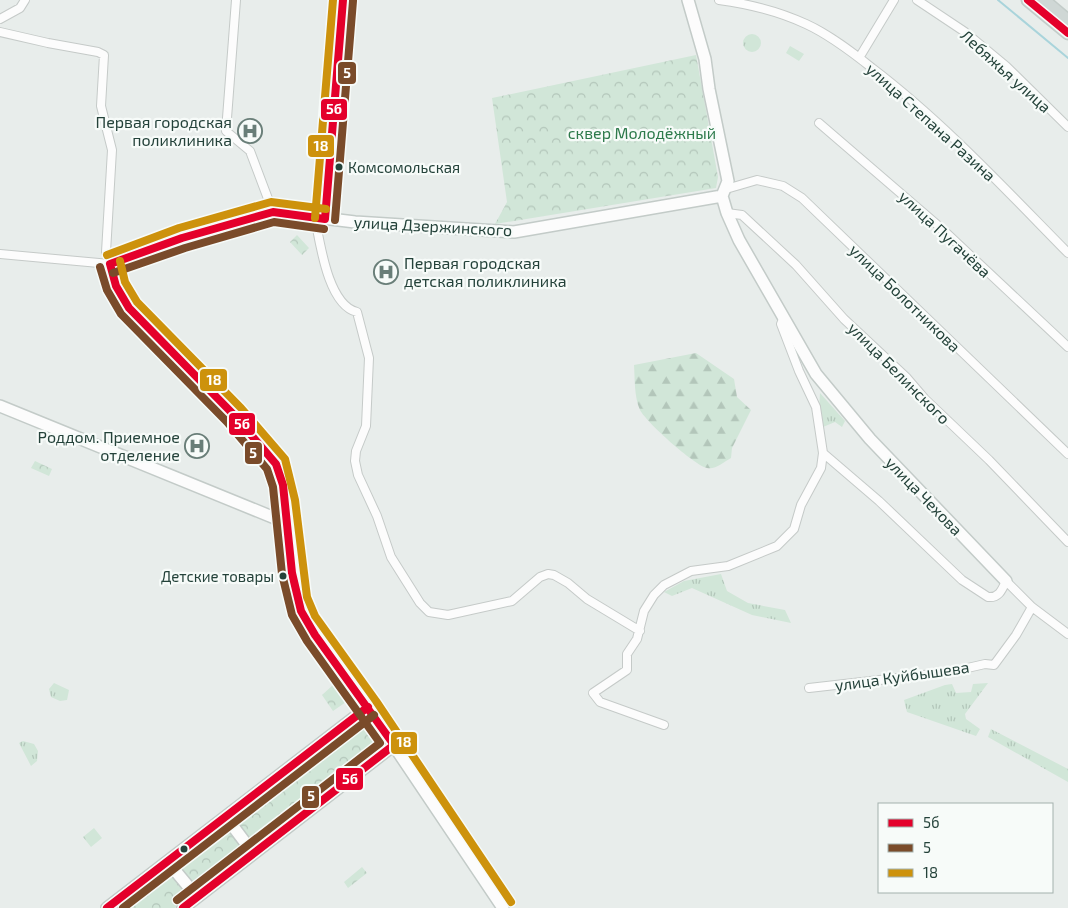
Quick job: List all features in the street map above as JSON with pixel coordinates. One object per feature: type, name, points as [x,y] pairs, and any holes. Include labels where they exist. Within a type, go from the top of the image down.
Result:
[{"type":"main road","points":[[1028,0],[1068,33]]},
{"type":"main road","points":[[1043,0],[1068,21]]},
{"type":"street","points":[[0,19],[20,8],[25,0]]},
{"type":"street","points":[[236,0],[226,130],[250,151],[273,212]]},
{"type":"street","points":[[343,0],[320,218],[326,271],[348,310],[357,312],[366,342],[368,358],[366,426],[356,451],[355,461],[358,475],[377,516],[391,557],[420,603],[429,612],[448,615],[512,601],[540,577],[548,574],[554,575],[568,583],[587,599],[640,631]]},
{"type":"street","name":"улица Чехова","points":[[688,0],[705,59],[709,89],[728,181],[724,193],[727,213],[783,319],[816,374],[844,409],[1006,582],[998,596],[988,597],[962,580],[879,501],[822,453]]},
{"type":"street","name":"улица Степана Разина","points":[[719,0],[777,12],[807,24],[859,58],[897,86],[1068,253]]},
{"type":"street","points":[[859,58],[894,0]]},
{"type":"street","name":"Лебяжья улица","points":[[918,0],[965,32],[1006,66],[1068,127]]},
{"type":"street","points":[[0,32],[104,55],[101,106],[112,150],[106,252],[116,286],[129,308],[234,414],[271,456],[280,473],[292,573],[301,610],[315,635],[368,707],[503,908]]},
{"type":"street","name":"улица Пугачёва","points":[[819,123],[941,228],[1068,347]]},
{"type":"street","name":"улица Болотникова","points":[[724,193],[757,180],[783,186],[802,198],[1068,454]]},
{"type":"street","name":"улица Дзержинского","points":[[0,254],[110,264],[182,238],[273,212],[320,218],[514,232],[724,193]]},
{"type":"street","name":"улица Белинского","points":[[727,213],[742,215],[796,265],[844,319],[907,378],[925,399],[989,460],[1068,542]]},
{"type":"street","points":[[664,725],[600,702],[593,693],[626,670],[627,654],[640,631],[644,611],[654,595],[664,586],[691,571],[728,566],[777,546],[794,529],[801,504],[821,468],[822,453],[816,408],[791,352],[781,324],[783,319]]},
{"type":"street","points":[[0,406],[287,523]]},
{"type":"street","points":[[1006,582],[1032,606],[1068,634]]},
{"type":"street","name":"улица Куйбышева","points":[[809,688],[950,672],[985,664],[994,665],[1016,635],[1032,606]]},
{"type":"street","points":[[107,908],[368,707]]},
{"type":"street","points":[[183,908],[394,745]]},
{"type":"street","points":[[226,817],[253,853]]},
{"type":"street","points":[[168,862],[197,897]]},
{"type":"green space","points":[[748,34],[756,34],[761,39],[759,50],[748,52],[743,47],[743,39]]},
{"type":"green space","points":[[790,46],[804,54],[799,61],[786,53]]},
{"type":"green space","name":"сквер Молодёжный","points":[[696,55],[718,177],[716,188],[495,224],[507,202],[492,98]]},
{"type":"green space","points":[[297,235],[309,248],[302,255],[290,242]]},
{"type":"green space","points":[[696,353],[734,379],[737,397],[751,410],[732,448],[731,458],[713,468],[707,468],[692,459],[651,424],[640,410],[636,394],[634,365]]},
{"type":"green space","points":[[820,393],[845,421],[842,427],[835,422],[823,427],[819,410]]},
{"type":"green space","points":[[35,461],[52,469],[49,476],[31,468]]},
{"type":"green space","points":[[721,574],[727,591],[748,603],[785,610],[791,623],[752,615],[692,588],[672,596],[664,592],[684,581]]},
{"type":"green space","points":[[54,683],[69,690],[67,700],[60,701],[51,697],[49,689]]},
{"type":"green space","points":[[988,683],[965,714],[966,719],[980,729],[976,736],[907,712],[904,700],[945,685],[952,684],[956,693],[971,692],[973,684]]},
{"type":"green space","points":[[333,685],[346,702],[333,711],[322,695]]},
{"type":"green space","points":[[364,716],[371,721],[377,730],[382,739],[383,747],[329,788],[321,786],[289,809],[290,818],[253,847],[234,816],[268,788],[277,792],[304,772],[306,758]]},
{"type":"green space","points":[[991,729],[1068,769],[1068,782],[988,737]]},
{"type":"green space","points":[[23,741],[34,744],[38,751],[37,761],[31,766],[19,743]]},
{"type":"green space","points":[[222,824],[227,824],[246,852],[197,888],[178,866],[177,859]]},
{"type":"green space","points":[[94,828],[102,838],[91,847],[83,837]]},
{"type":"green space","points":[[167,866],[191,895],[175,908],[112,908]]},
{"type":"green space","points":[[362,867],[367,873],[348,888],[344,882]]},
{"type":"waterway","points":[[998,0],[1068,58]]},
{"type":"transit line","name":"18","points":[[315,218],[333,0]]},
{"type":"transit line","name":"5б","points":[[325,219],[343,0]]},
{"type":"transit line","name":"5б","points":[[1028,0],[1068,33]]},
{"type":"transit line","name":"5","points":[[335,220],[353,1]]},
{"type":"transit line","name":"18","points":[[107,255],[179,228],[271,202],[326,209]]},
{"type":"transit line","name":"5б","points":[[110,264],[182,238],[273,212],[325,219]]},
{"type":"transit line","name":"5","points":[[113,273],[185,248],[274,222],[324,229]]},
{"type":"transit line","name":"18","points":[[120,261],[125,282],[137,302],[241,408],[285,459],[295,500],[307,597],[315,616],[376,701],[511,902]]},
{"type":"transit line","name":"5б","points":[[110,264],[116,286],[129,308],[234,415],[276,464],[283,485],[292,573],[301,611],[315,635],[394,745],[183,908]]},
{"type":"transit line","name":"5","points":[[100,267],[107,290],[121,314],[227,422],[267,469],[273,487],[282,574],[292,615],[307,641],[380,743],[177,900]]},
{"type":"transit line","name":"5б","points":[[107,908],[368,707]]},
{"type":"transit line","name":"5","points":[[123,908],[374,715]]},
{"type":"place","name":"Первая городская поликлиника","points":[[250,131]]},
{"type":"place","name":"Комсомольская","points":[[339,167]]},
{"type":"place","name":"Первая городская детская поликлиника","points":[[386,272]]},
{"type":"place","name":"Роддом. Приемное отделение","points":[[197,446]]},
{"type":"place","name":"Детские товары","points":[[283,576]]}]
